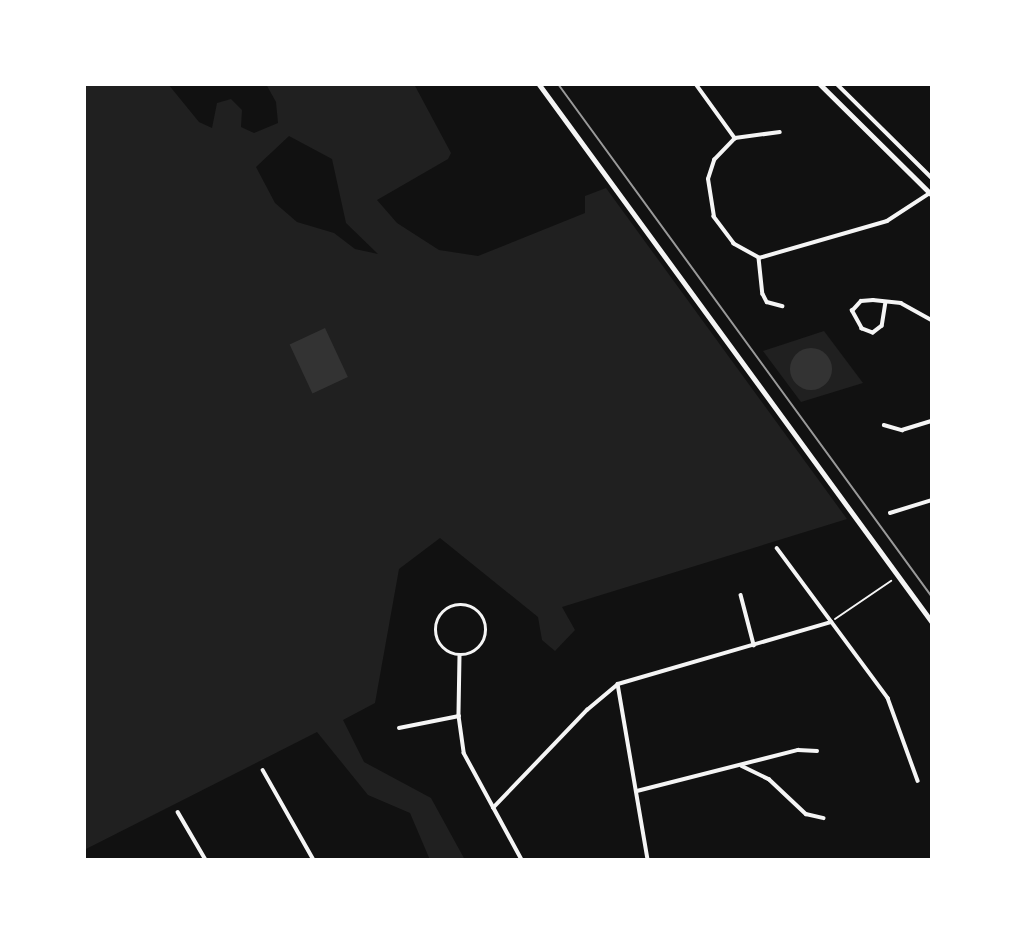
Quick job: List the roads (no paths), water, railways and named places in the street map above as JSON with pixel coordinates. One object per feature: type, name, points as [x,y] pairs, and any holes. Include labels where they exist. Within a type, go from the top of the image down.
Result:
[{"type":"street","points":[[539,84],[932,622]]},
{"type":"street","points":[[696,84],[735,138]]},
{"type":"street","points":[[780,132],[735,138],[710,169],[708,202],[734,244],[759,258],[887,221],[931,194],[820,84]]},
{"type":"street","points":[[837,84],[932,178]]},
{"type":"street","points":[[878,143],[885,134]]},
{"type":"street","points":[[759,258],[763,294],[767,302],[782,306]]},
{"type":"street","points":[[886,302],[882,326],[873,332],[862,329],[852,311],[861,301],[886,302],[917,308],[931,317]]},
{"type":"street","points":[[884,425],[902,430],[932,421]]},
{"type":"street","points":[[890,513],[932,500]]},
{"type":"street","points":[[778,548],[894,709],[918,781]]},
{"type":"street","points":[[741,595],[754,645]]},
{"type":"street","points":[[461,604],[481,615],[486,631],[481,646],[460,656],[444,650],[435,625],[444,610],[461,604]]},
{"type":"street","points":[[493,808],[587,710],[618,684],[831,622]]},
{"type":"street","points":[[460,656],[459,716],[464,753],[522,860]]},
{"type":"street","points":[[618,684],[648,860]]},
{"type":"street","points":[[399,728],[459,716]]},
{"type":"street","points":[[637,791],[799,750],[817,751]]},
{"type":"street","points":[[740,765],[769,779],[806,814],[824,818]]},
{"type":"street","points":[[263,770],[314,860]]},
{"type":"street","points":[[178,812],[206,860]]},
{"type":"railway","points":[[558,84],[932,597]]}]
